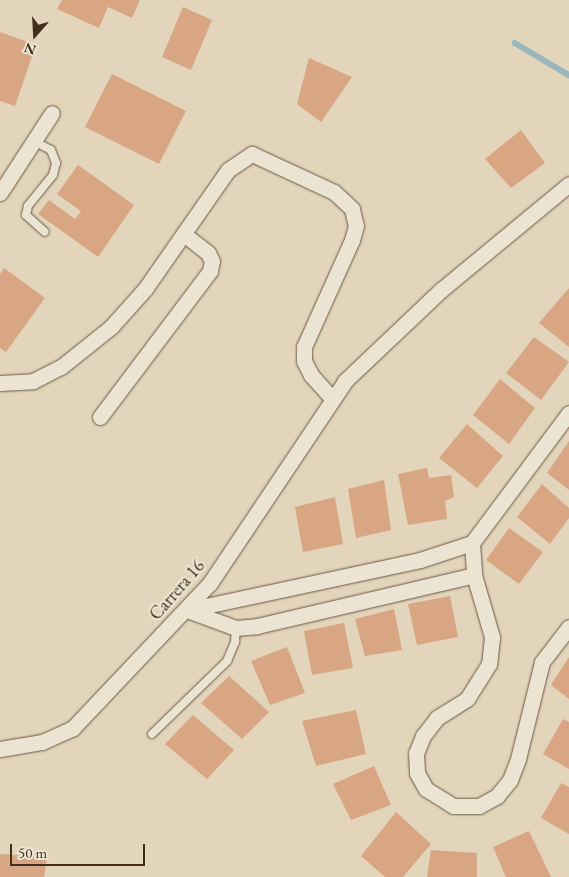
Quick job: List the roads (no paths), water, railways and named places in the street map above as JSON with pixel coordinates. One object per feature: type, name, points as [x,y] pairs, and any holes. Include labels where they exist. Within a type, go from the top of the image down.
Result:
[{"type":"street","points":[[0,193],[52,114]]},
{"type":"street","points":[[0,383],[33,382],[61,367],[111,327],[145,289],[228,170],[252,154],[334,192],[352,209],[356,226],[352,240],[304,347],[304,361],[311,375],[331,397]]},
{"type":"street","name":"Carrera 16","points":[[0,750],[42,742],[72,728],[187,610],[233,551],[331,397],[441,290],[569,184]]},
{"type":"street","points":[[100,417],[210,271],[212,261],[208,252],[184,234]]},
{"type":"street","points":[[187,610],[233,597],[420,560],[472,543],[569,413]]},
{"type":"street","points":[[472,543],[474,575],[492,637],[489,664],[467,699],[432,724],[416,753],[417,773],[426,789],[440,800],[453,806],[479,806],[497,796],[510,780],[542,662],[569,626]]},
{"type":"street","points":[[187,610],[236,628],[474,575]]},
{"type":"lane","points":[[34,141],[51,150],[56,163],[53,175],[28,206],[26,215],[45,232]]},
{"type":"lane","points":[[152,734],[227,661],[236,642],[236,628]]},
{"type":"waterway","points":[[515,43],[569,75]]}]
